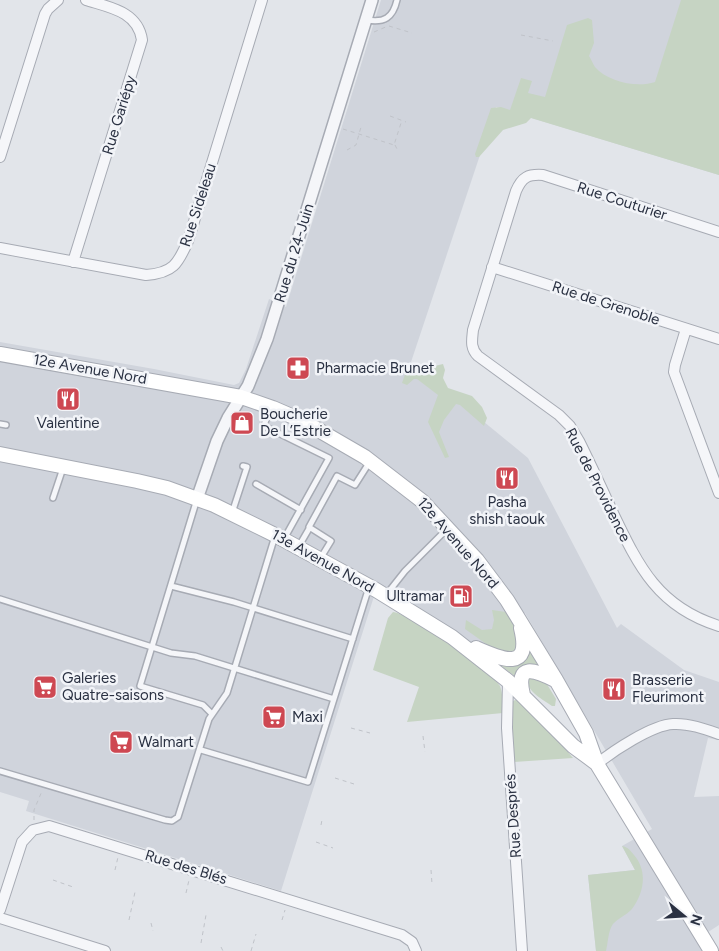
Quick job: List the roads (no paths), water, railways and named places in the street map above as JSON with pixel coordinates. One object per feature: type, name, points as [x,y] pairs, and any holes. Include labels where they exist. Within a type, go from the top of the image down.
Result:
[{"type":"main road","name":"12e Avenue Nord","points":[[0,354],[241,397],[270,407],[320,430],[371,460],[410,490],[477,560],[518,618],[586,733],[597,764],[711,951]]},
{"type":"main road","name":"13e Avenue Nord","points":[[0,454],[167,488],[232,513],[280,537],[369,586],[452,637],[508,681],[573,746],[597,764]]},
{"type":"main road","points":[[452,637],[497,658],[503,660],[512,659],[521,653],[524,643],[518,618]]},
{"type":"main road","points":[[523,695],[520,683],[521,677],[530,671],[537,671],[556,680]]},
{"type":"street","points":[[0,157],[45,14],[58,0]]},
{"type":"street","name":"Rue Gariépy","points":[[73,262],[142,40],[138,26],[128,15],[86,0]]},
{"type":"street","name":"Rue Sideleau","points":[[0,248],[146,275],[166,272],[174,266],[188,240],[262,0]]},
{"type":"street","name":"Rue du 24-Juin","points":[[197,499],[217,441],[250,380],[267,339],[372,0]]},
{"type":"street","name":"Rue Couturier","points":[[525,177],[533,174],[543,175],[719,232]]},
{"type":"street","name":"Rue de Providence","points":[[525,177],[520,182],[516,191],[473,330],[473,351],[570,426],[641,568],[657,588],[676,605],[699,618],[719,626]]},
{"type":"street","name":"Rue de Grenoble","points":[[492,267],[719,339]]},
{"type":"street","points":[[686,329],[674,372],[719,493]]},
{"type":"street","name":"Rue Després","points":[[508,681],[508,737],[522,951]]},
{"type":"street","points":[[597,764],[615,750],[667,725],[687,725],[719,734]]},
{"type":"street","name":"Rue des Blés","points":[[0,910],[22,842],[27,834],[43,826],[55,826],[402,935],[412,942],[416,951]]},
{"type":"street","points":[[0,918],[105,951]]},
{"type":"lane","points":[[366,20],[380,21],[386,19],[395,7],[397,0]]},
{"type":"lane","points":[[0,771],[172,821],[178,818],[212,714],[227,693],[252,608],[280,537],[301,510],[329,458],[264,426],[270,407]]},
{"type":"lane","points":[[298,547],[337,476],[355,485],[371,460]]},
{"type":"lane","points":[[53,498],[63,466]]},
{"type":"lane","points":[[232,513],[247,468],[243,466]]},
{"type":"lane","points":[[256,484],[301,510]]},
{"type":"lane","points":[[197,499],[140,686],[202,705],[212,714]]},
{"type":"lane","points":[[310,527],[331,541],[320,558]]},
{"type":"lane","points":[[386,596],[410,566],[448,528]]},
{"type":"lane","points":[[171,586],[252,608],[353,639]]},
{"type":"lane","points":[[200,750],[308,782],[369,586]]},
{"type":"lane","points":[[0,599],[171,653],[195,656],[334,699]]},
{"type":"place","name":"Pharmacie Brunet","points":[[298,368]]},
{"type":"place","name":"Valentine","points":[[68,399]]},
{"type":"place","name":"Boucherie De L’Estrie","points":[[242,423]]},
{"type":"place","name":"Pasha shish taouk","points":[[507,478]]},
{"type":"place","name":"Ultramar","points":[[461,596]]},
{"type":"place","name":"Galeries Quatre-saisons","points":[[45,687]]},
{"type":"place","name":"Brasserie Fleurimont","points":[[614,689]]},
{"type":"place","name":"Maxi","points":[[274,717]]},
{"type":"place","name":"Walmart","points":[[121,742]]}]
